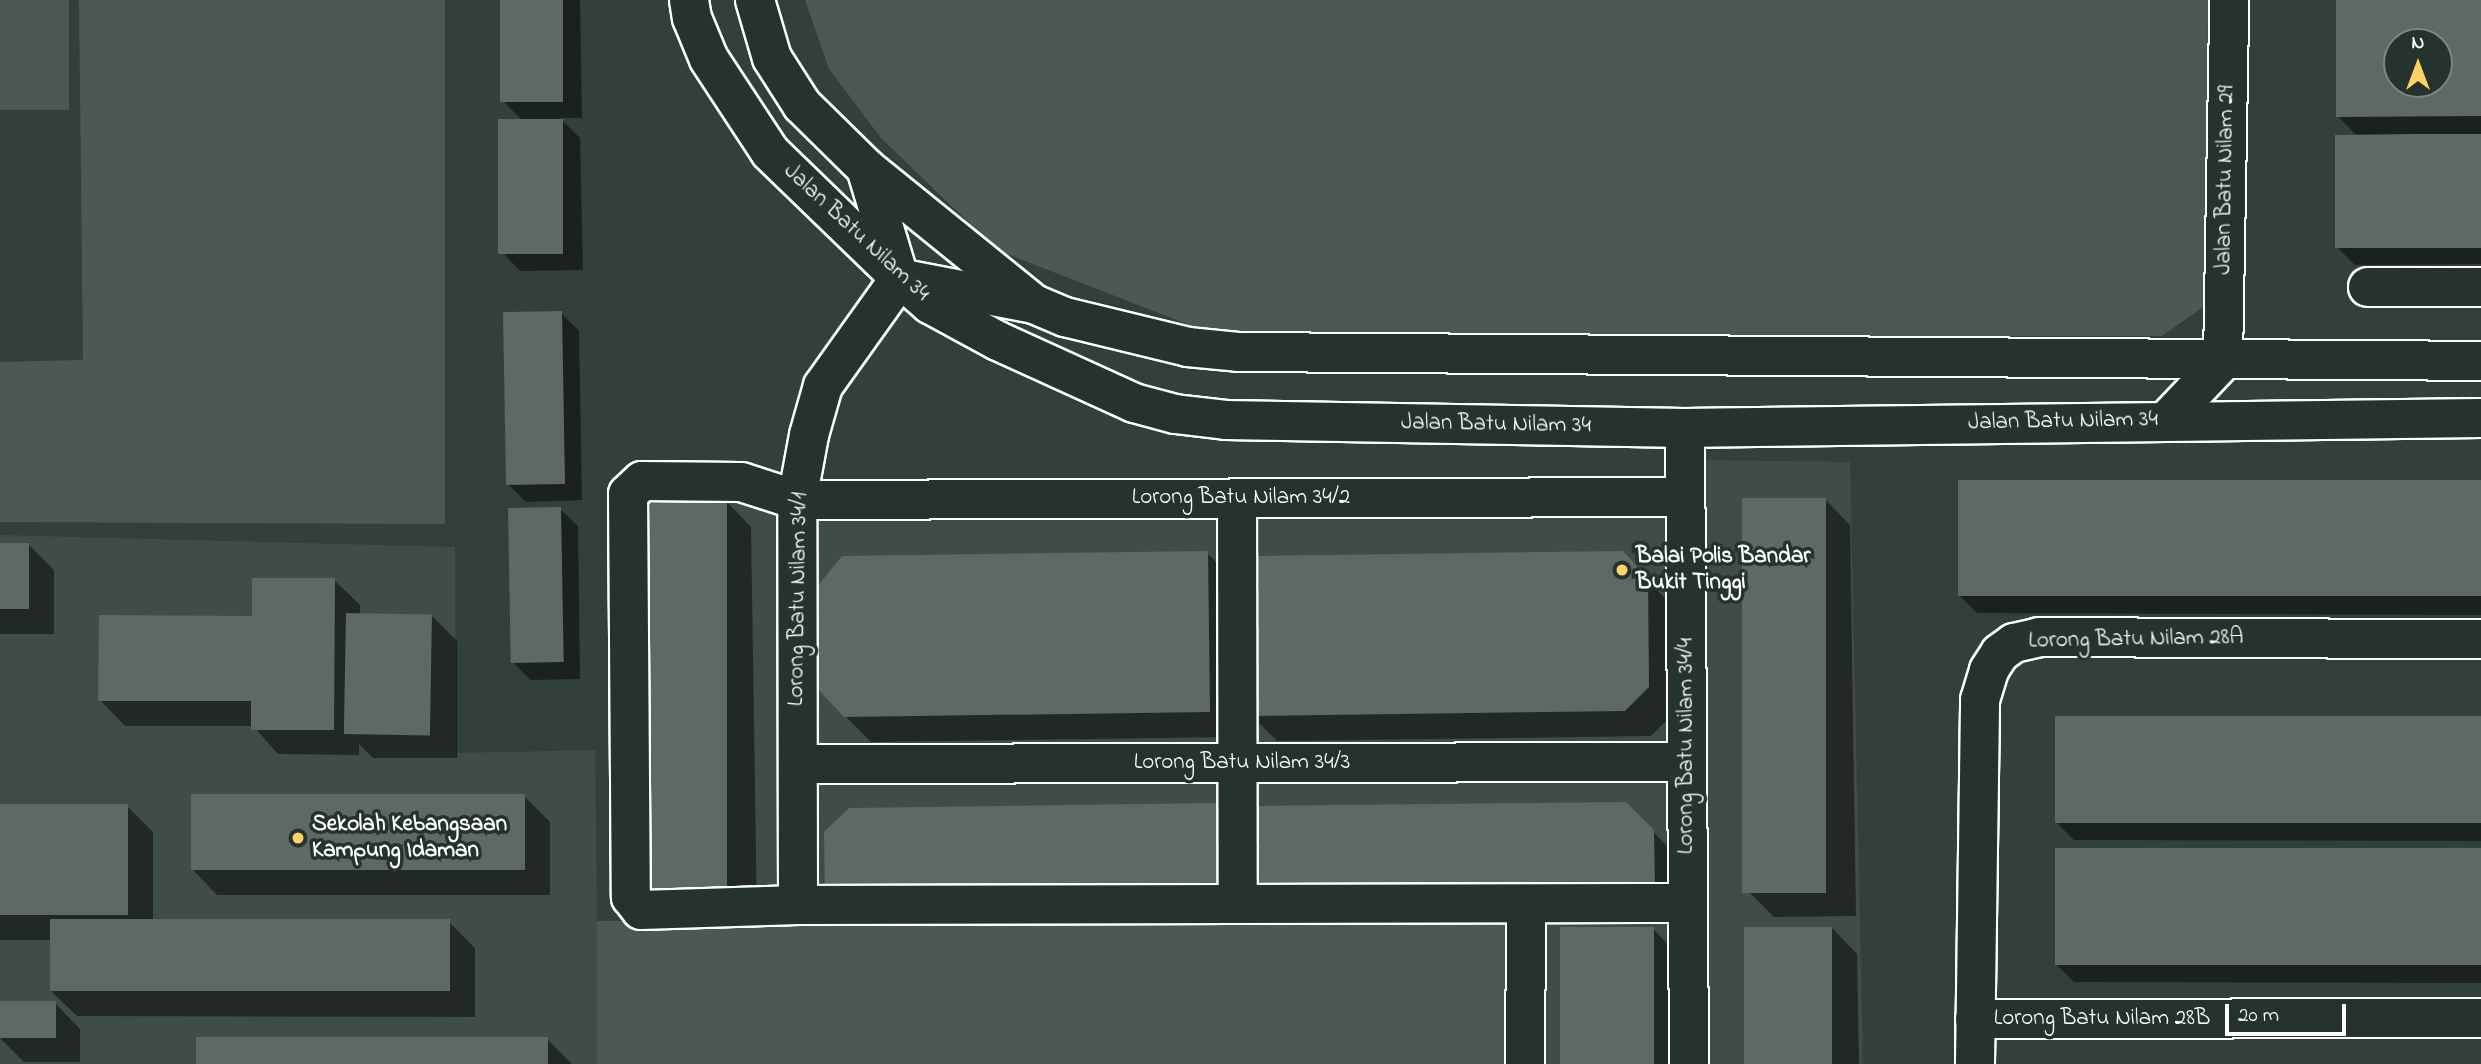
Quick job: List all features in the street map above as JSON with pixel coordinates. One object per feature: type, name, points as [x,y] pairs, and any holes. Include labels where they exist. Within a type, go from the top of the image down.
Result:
[{"type":"street","name":"Jalan Batu Nilam 34","points":[[689,0],[692,18],[709,59],[770,152],[930,304],[998,341],[1134,403],[1175,414],[1226,420],[1685,428],[2481,418]]},
{"type":"street","points":[[755,0],[772,58],[802,105],[866,168],[1034,304]]},
{"type":"street","name":"Jalan Batu Nilam 29","points":[[2223,361],[2228,0]]},
{"type":"street","points":[[866,168],[900,278],[1034,304],[1065,317],[1188,347],[1238,352],[2481,361]]},
{"type":"street","name":"Lorong Batu Nilam 34/1","points":[[798,905],[797,500],[809,435],[823,386],[900,278]]},
{"type":"street","points":[[2368,287],[2481,287]]},
{"type":"street","points":[[2223,361],[2276,420]]},
{"type":"street","points":[[2166,421],[2223,361]]},
{"type":"street","name":"Lorong Batu Nilam 34/4","points":[[1685,428],[1689,1064]]},
{"type":"street","name":"Lorong Batu Nilam 34/2","points":[[798,905],[641,910],[631,897],[628,494],[642,481],[741,482],[797,500],[1685,497]]},
{"type":"street","points":[[1237,498],[1238,904]]},
{"type":"street","name":"Lorong Batu Nilam 28A","points":[[1975,1064],[1980,700],[1989,670],[2000,653],[2014,643],[2039,637],[2481,639]]},
{"type":"street","name":"Lorong Batu Nilam 34/3","points":[[798,764],[1686,762]]},
{"type":"street","points":[[798,905],[1688,903]]},
{"type":"street","points":[[1525,1064],[1526,904]]},
{"type":"street","name":"Lorong Batu Nilam 28B","points":[[1975,1020],[2481,1018]]},
{"type":"shaded area","points":[[0,0],[69,0],[69,110],[0,110]]},
{"type":"shaded area","points":[[79,0],[445,0],[445,524],[0,522],[0,362],[83,360]]},
{"type":"shaded area","points":[[805,0],[2208,0],[2206,305],[2162,336],[1218,336],[997,250],[881,138],[829,69]]},
{"type":"shaded area","points":[[1697,460],[1850,462],[1863,1064],[1535,1064],[639,919],[637,496],[1697,512]]},
{"type":"shaded area","name":"Sekolah Kebangsaan Kampung Idaman","points":[[0,535],[455,547],[456,753],[595,750],[599,1064],[0,1064]]},
{"type":"shaded area","points":[[597,921],[1510,921],[1510,1064],[597,1064]]},
{"type":"building","points":[[500,0],[563,0],[563,102],[500,102]]},
{"type":"building","points":[[2336,0],[2481,0],[2481,116],[2336,117]]},
{"type":"building","points":[[498,119],[563,119],[563,254],[498,254]]},
{"type":"building","points":[[2481,134],[2481,248],[2335,248],[2335,135]]},
{"type":"building","points":[[562,311],[565,484],[506,485],[503,312]]},
{"type":"building","points":[[1958,480],[2481,480],[2481,596],[1958,596]]},
{"type":"building","points":[[1742,498],[1826,498],[1826,893],[1742,893]]},
{"type":"building","points":[[640,500],[727,500],[727,895],[640,895]]},
{"type":"building","points":[[561,507],[564,662],[511,663],[508,508]]},
{"type":"building","points":[[0,543],[29,543],[29,609],[0,609]]},
{"type":"building","points":[[1208,551],[1210,712],[844,717],[817,688],[815,589],[842,556]]},
{"type":"building","points":[[1623,551],[1648,578],[1649,687],[1625,711],[1249,716],[1247,556]]},
{"type":"building","points":[[252,578],[335,578],[334,730],[251,730],[251,701],[98,701],[99,615],[252,616]]},
{"type":"building","points":[[346,613],[432,615],[430,735],[344,734]]},
{"type":"building","points":[[2055,716],[2481,716],[2481,823],[2055,823]]},
{"type":"building","points":[[191,794],[525,794],[525,870],[191,870]]},
{"type":"building","points":[[1626,802],[1654,830],[1655,894],[1255,899],[1253,806]]},
{"type":"building","points":[[1219,803],[1220,891],[825,897],[824,832],[849,808]]},
{"type":"building","points":[[0,804],[128,804],[128,915],[0,915]]},
{"type":"building","points":[[2055,848],[2481,848],[2481,965],[2055,965]]},
{"type":"building","points":[[50,919],[450,919],[450,991],[50,991]]},
{"type":"building","points":[[1560,927],[1654,927],[1654,1064],[1560,1064]]},
{"type":"building","points":[[1744,927],[1832,927],[1832,1064],[1744,1064]]},
{"type":"building","points":[[0,1001],[56,1001],[56,1038],[0,1038]]},
{"type":"building","points":[[196,1037],[548,1037],[548,1064],[196,1064]]},
{"type":"place","name":"Balai Polis Bandar Bukit Tinggi","points":[[1622,570]]},
{"type":"place","name":"Sekolah Kebangsaan Kampung Idaman","points":[[298,838]]}]
